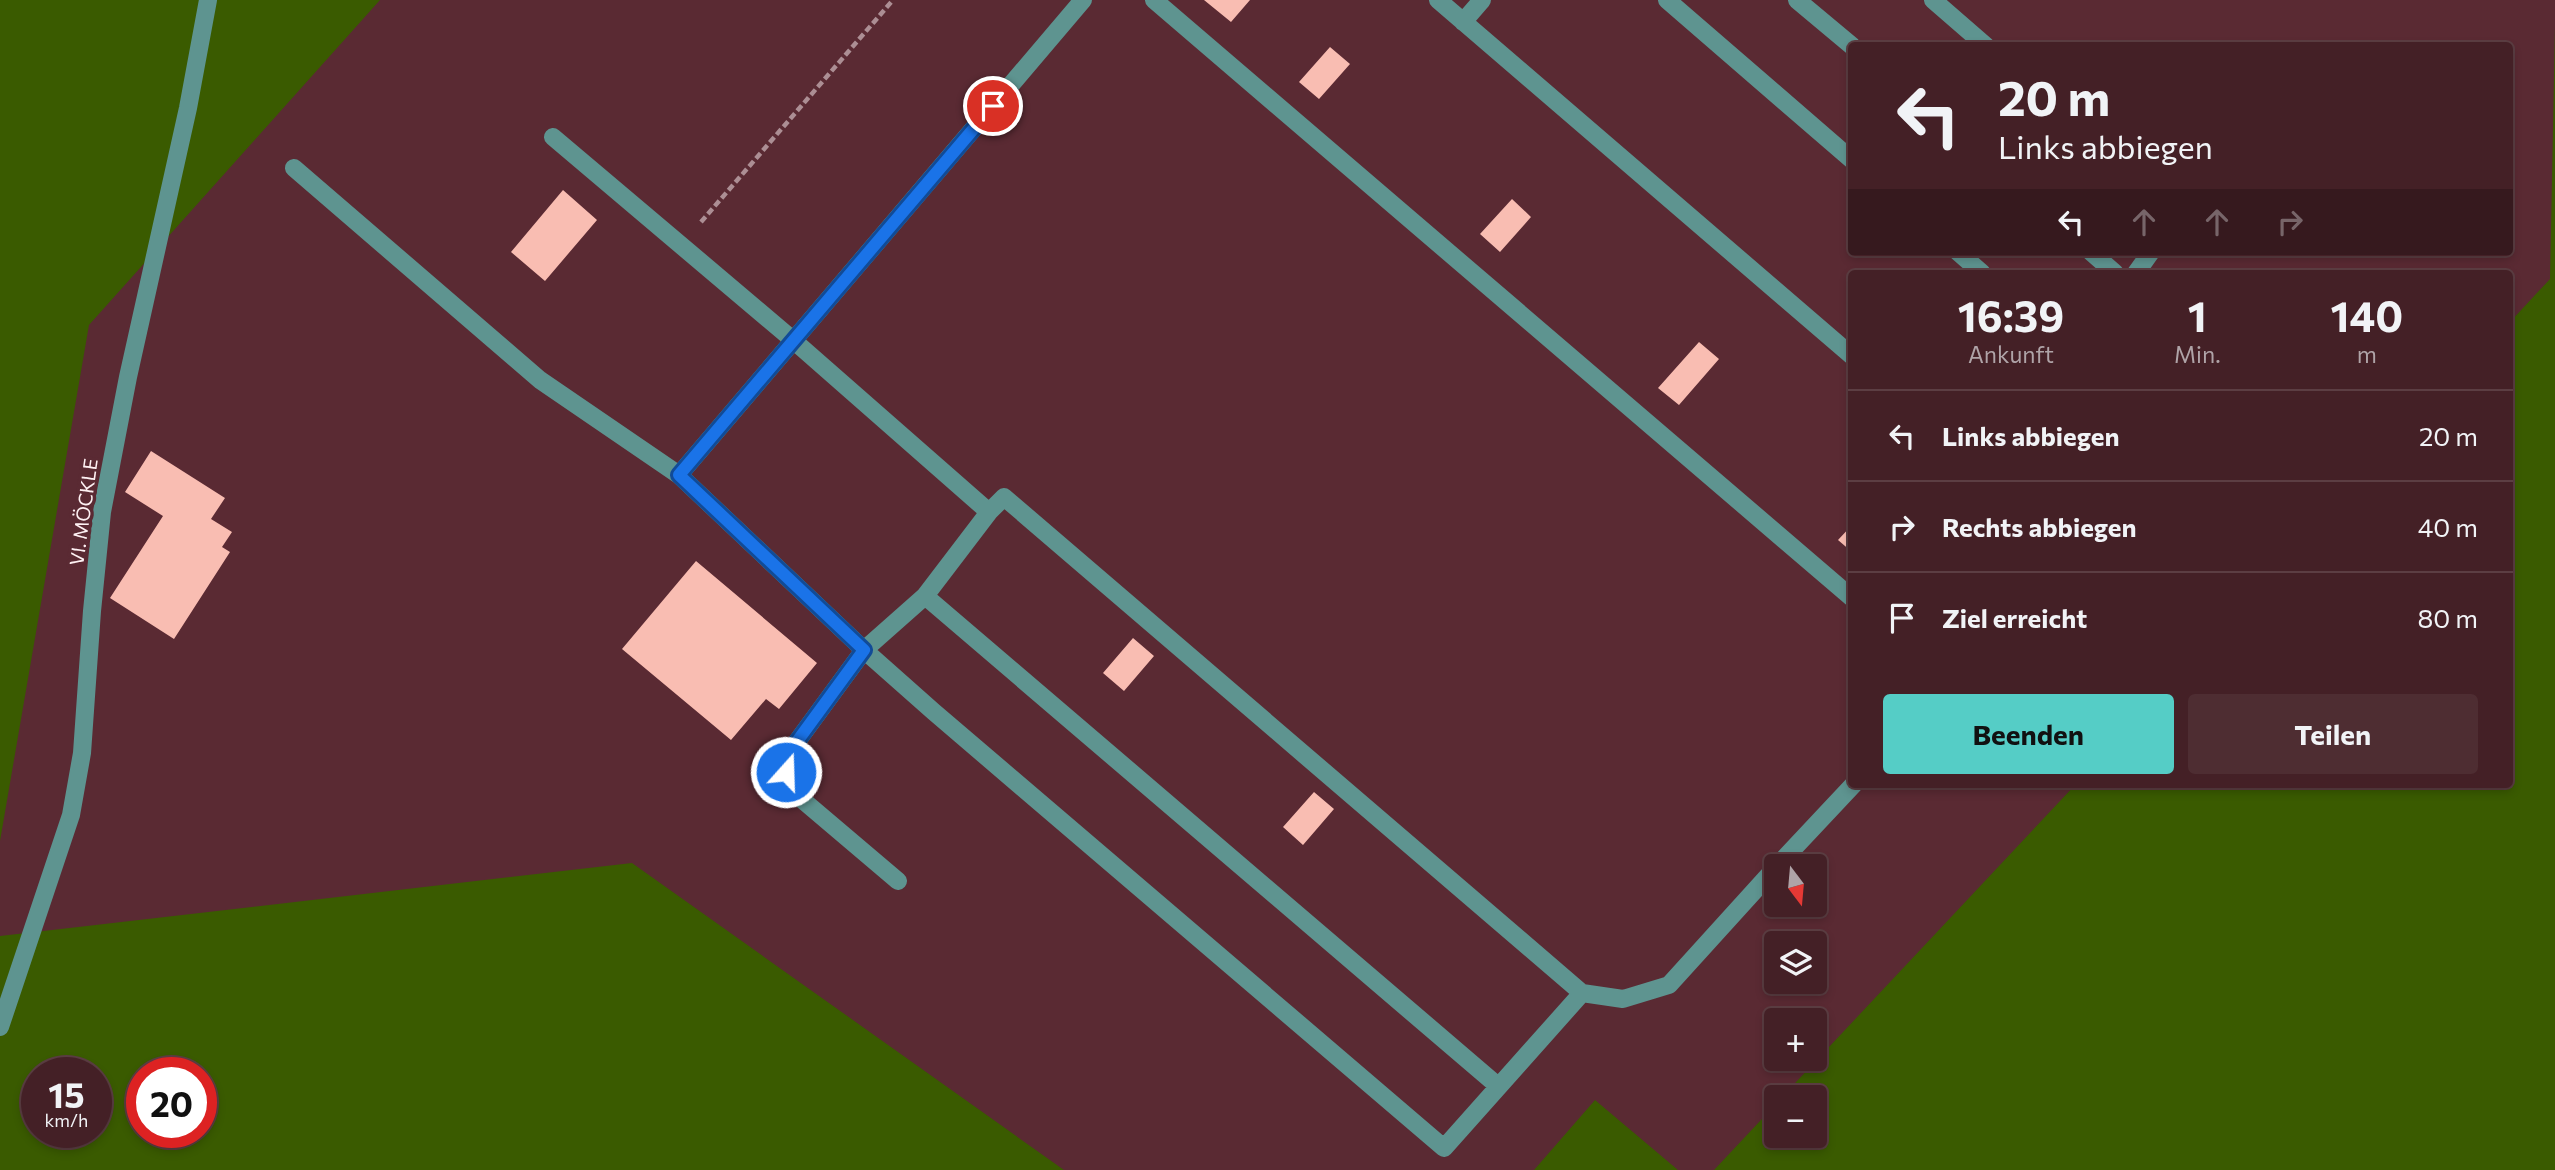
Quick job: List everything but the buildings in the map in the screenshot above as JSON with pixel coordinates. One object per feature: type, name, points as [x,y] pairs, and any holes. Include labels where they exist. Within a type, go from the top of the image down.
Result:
[{"type":"street","name":"VI. MÖCKLE","points":[[0,1027],[71,816],[82,752],[102,512],[128,377],[188,108],[208,0]]},
{"type":"street","points":[[679,475],[1083,0]]},
{"type":"street","points":[[1154,0],[1848,595]]},
{"type":"street","points":[[1438,0],[1848,353]]},
{"type":"street","points":[[1463,22],[1482,0]]},
{"type":"street","points":[[1667,0],[1848,157]]},
{"type":"street","points":[[1797,0],[1848,44]]},
{"type":"street","points":[[1933,0],[1981,42]]},
{"type":"street","points":[[553,137],[793,340],[989,512]]},
{"type":"street","points":[[294,168],[540,380],[679,475],[864,650],[955,731],[1444,1148],[1582,993]]},
{"type":"street","points":[[1963,256],[1979,270]]},
{"type":"street","points":[[2096,256],[2112,270]]},
{"type":"street","points":[[898,881],[799,797],[786,772],[793,747],[864,650],[925,596],[989,512],[1004,497],[1582,993],[1623,999],[1669,985],[1764,881]]},
{"type":"street","points":[[925,596],[1498,1086]]},
{"type":"street","points":[[1789,854],[1850,788]]},
{"type":"path","points":[[681,245],[892,0]]},
{"type":"green space","points":[[0,0],[380,0],[89,325],[0,841]]},
{"type":"green space","points":[[2555,27],[2555,1170],[1714,1170],[1764,1117],[1764,1148],[1827,1148],[1827,1085],[1793,1085],[1806,1071],[1827,1071],[1827,1049],[2072,788],[2513,788],[2513,319],[2550,279]]},
{"type":"green space","points":[[632,863],[1064,1170],[0,1170],[0,936]]},
{"type":"green space","points":[[1595,1100],[1678,1170],[1534,1170]]},
{"type":"route","points":[[786,772],[793,747],[864,650],[679,475],[993,106]]}]
